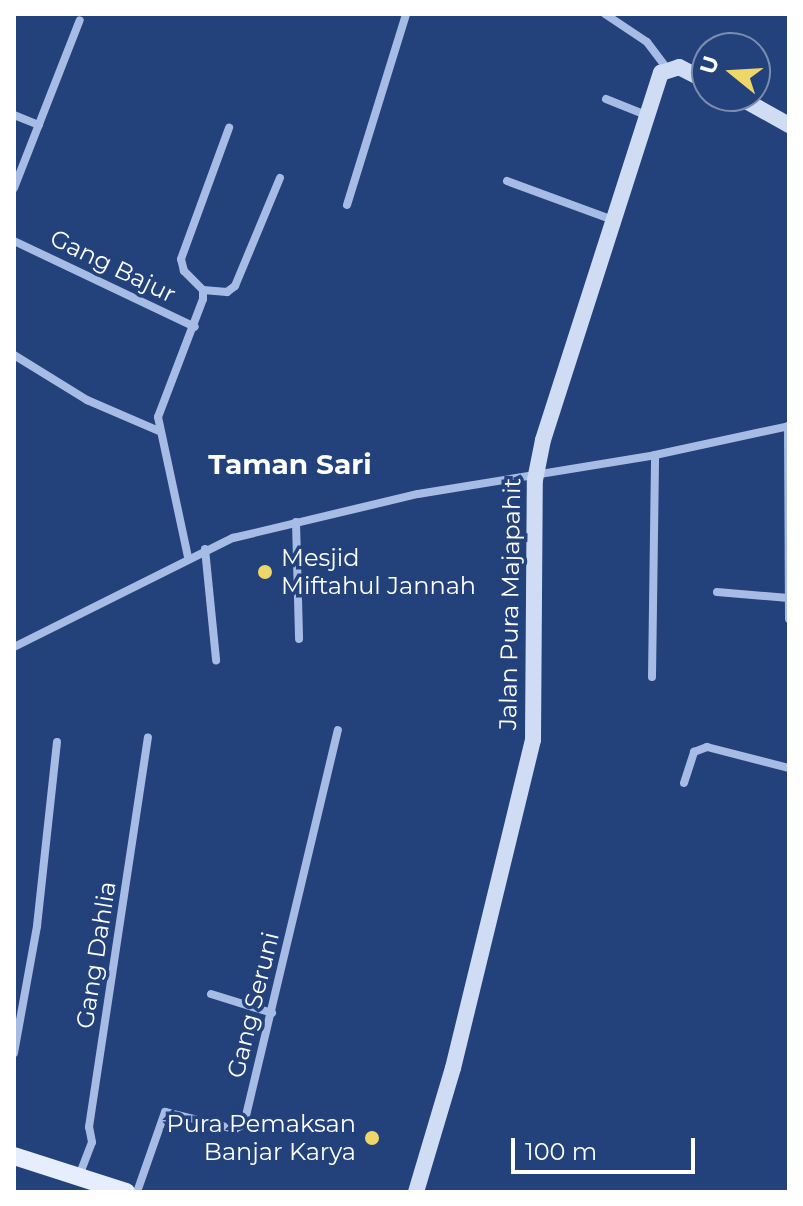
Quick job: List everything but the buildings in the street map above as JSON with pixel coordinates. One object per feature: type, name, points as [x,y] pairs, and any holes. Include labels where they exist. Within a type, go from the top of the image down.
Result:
[{"type":"main road","points":[[14,1156],[126,1192]]},
{"type":"street","points":[[347,205],[406,14]]},
{"type":"street","points":[[605,14],[647,42],[667,69],[683,68],[691,72]]},
{"type":"street","points":[[14,188],[80,20]]},
{"type":"street","name":"Jalan Pura Majapahit","points":[[416,1192],[453,1068],[533,740],[535,472],[646,115],[667,69]]},
{"type":"street","points":[[606,99],[646,115]]},
{"type":"street","points":[[766,112],[789,125]]},
{"type":"street","points":[[14,115],[39,125]]},
{"type":"street","points":[[229,128],[181,259],[184,271],[203,290],[227,292],[235,286],[280,178]]},
{"type":"street","points":[[507,181],[613,220]]},
{"type":"street","name":"Gang Bajur","points":[[14,241],[195,327]]},
{"type":"street","points":[[188,557],[159,431],[162,400],[195,327],[203,290]]},
{"type":"street","points":[[14,355],[87,400],[159,431]]},
{"type":"street","points":[[14,647],[205,549],[296,522],[535,472],[655,455],[789,426],[789,619]]},
{"type":"street","points":[[652,677],[655,455]]},
{"type":"street","points":[[296,522],[299,639]]},
{"type":"street","points":[[205,549],[216,660]]},
{"type":"street","points":[[717,592],[789,598]]},
{"type":"street","name":"Gang Seruni","points":[[137,1192],[165,1112],[234,1128],[243,1125],[338,730]]},
{"type":"street","name":"Gang Dahlia","points":[[78,1177],[91,1143],[89,1127],[148,737]]},
{"type":"street","points":[[14,1053],[37,926],[57,742]]},
{"type":"street","points":[[684,783],[694,752],[707,747],[789,768]]},
{"type":"street","points":[[211,994],[272,1013]]},
{"type":"place","name":"Mesjid Miftahul Jannah","points":[[265,572]]},
{"type":"place","name":"Pura Pemaksan Banjar Karya","points":[[372,1138]]},
{"type":"district","name":"Taman Sari","points":[[290,464]]}]
